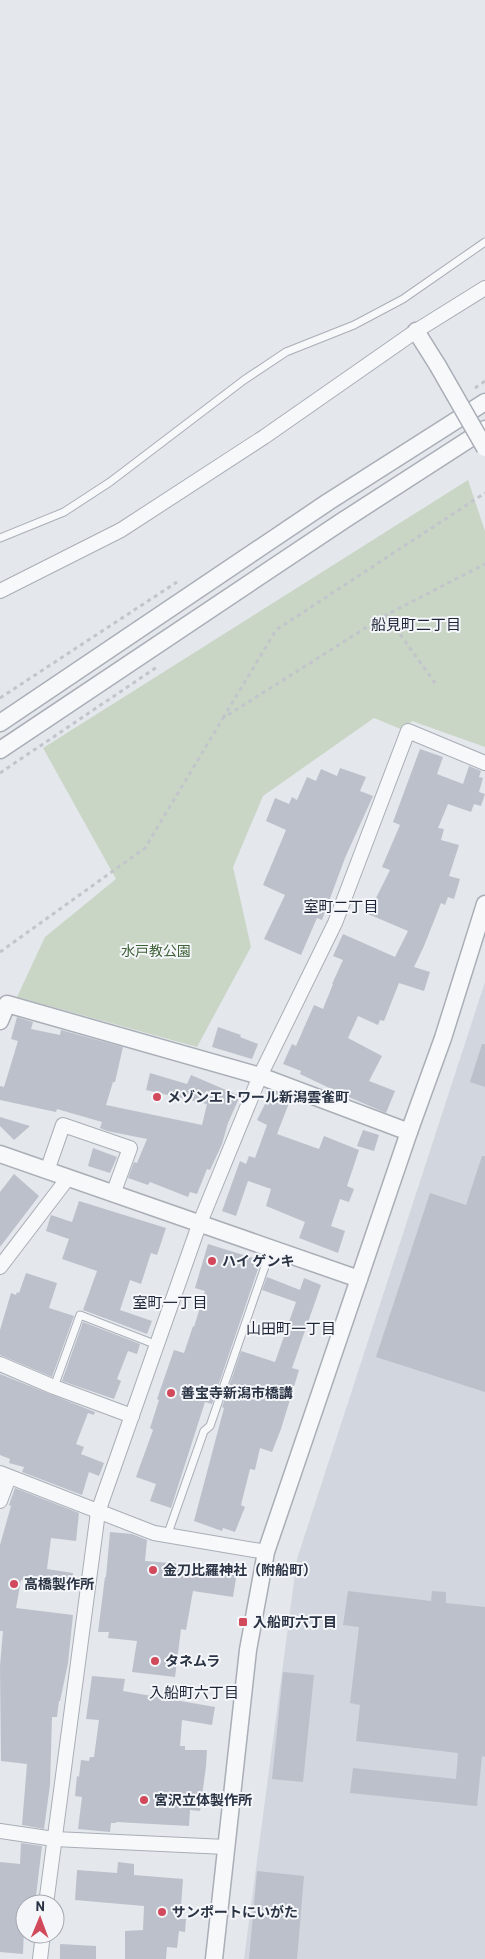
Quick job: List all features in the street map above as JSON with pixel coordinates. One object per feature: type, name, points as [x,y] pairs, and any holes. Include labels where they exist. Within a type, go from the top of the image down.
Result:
[{"type":"street","points":[[0,591],[121,530],[264,437],[416,332],[485,288]]},
{"type":"street","points":[[416,332],[438,366],[485,448]]},
{"type":"street","points":[[0,723],[328,502],[485,402]]},
{"type":"street","points":[[0,750],[344,520],[485,429]]},
{"type":"street","points":[[47,1894],[98,1512],[199,1225],[260,1076],[335,923],[408,731],[485,763]]},
{"type":"street","points":[[214,1959],[248,1650],[266,1552],[409,1132],[481,929],[485,904]]},
{"type":"street","points":[[0,1021],[7,1004],[260,1076],[409,1132]]},
{"type":"street","points":[[47,1171],[63,1125],[130,1148],[113,1194]]},
{"type":"street","points":[[0,1154],[199,1225],[359,1279]]},
{"type":"street","points":[[0,1267],[68,1178]]},
{"type":"street","points":[[0,1364],[54,1387],[132,1416]]},
{"type":"street","points":[[0,1500],[4,1475],[154,1533],[266,1552]]},
{"type":"street","points":[[0,1831],[54,1839],[226,1847]]},
{"type":"street","points":[[40,1959],[42,1944]]},
{"type":"lane","points":[[0,538],[64,512],[110,482],[244,380],[286,352],[354,325],[403,299],[485,242]]},
{"type":"lane","points":[[167,1536],[204,1431],[210,1426],[271,1250]]},
{"type":"lane","points":[[54,1387],[80,1315],[157,1345]]},
{"type":"path","points":[[0,952],[145,848],[276,630],[485,493]]},
{"type":"path","points":[[223,718],[386,614],[485,564]]},
{"type":"path","points":[[386,614],[435,683]]},
{"type":"shaded area","points":[[485,982],[485,1959],[244,1959],[297,1559]]},
{"type":"green space","name":"水戸教公園","points":[[468,480],[485,531],[485,747],[412,721],[403,730],[374,718],[263,796],[233,867],[251,947],[197,1047],[17,997],[45,937],[116,879],[43,748]]},
{"type":"building","points":[[420,749],[443,757],[437,774],[463,784],[469,766],[481,771],[479,777],[483,778],[479,792],[485,794],[481,806],[474,804],[471,812],[448,804],[438,828],[444,829],[441,840],[459,845],[449,876],[460,879],[454,899],[448,897],[445,905],[441,903],[414,967],[430,972],[424,991],[399,983],[384,1021],[380,1020],[378,1025],[358,1016],[348,1038],[382,1056],[369,1081],[395,1091],[386,1113],[344,1095],[300,1074],[301,1071],[283,1064],[292,1044],[296,1046],[314,1005],[323,1009],[343,960],[333,956],[343,934],[395,957],[408,931],[368,914],[390,870],[382,867],[400,825],[393,822]]},
{"type":"building","points":[[340,768],[366,777],[360,791],[373,796],[345,858],[322,920],[317,918],[301,955],[264,939],[285,895],[263,885],[286,830],[266,821],[275,798],[289,804],[292,797],[297,800],[307,777],[316,781],[321,769],[337,776]]},
{"type":"building","points":[[17,1017],[33,1022],[31,1029],[60,1035],[61,1030],[123,1047],[115,1082],[113,1082],[106,1105],[202,1125],[207,1104],[146,1090],[150,1073],[187,1084],[191,1075],[240,1096],[228,1123],[222,1144],[210,1170],[207,1169],[197,1194],[190,1192],[188,1197],[150,1182],[148,1185],[128,1178],[134,1162],[137,1163],[147,1139],[107,1131],[100,1128],[102,1122],[57,1109],[56,1112],[0,1100],[0,1086],[4,1087],[18,1041],[11,1039]]},
{"type":"building","points":[[218,1027],[241,1035],[240,1037],[258,1044],[252,1059],[212,1047]]},
{"type":"building","points":[[482,1044],[485,1044],[485,1087],[470,1082]]},
{"type":"building","points":[[272,1091],[291,1098],[277,1134],[319,1149],[324,1136],[359,1150],[347,1186],[354,1189],[349,1202],[340,1199],[331,1226],[345,1231],[338,1253],[299,1238],[305,1222],[266,1206],[271,1189],[248,1181],[236,1216],[222,1211],[240,1161],[246,1164],[249,1156],[255,1158],[267,1125],[257,1120],[267,1100],[269,1101]]},
{"type":"building","points":[[0,1117],[30,1126],[14,1140],[0,1126]]},
{"type":"building","points":[[363,1130],[379,1135],[374,1151],[357,1146]]},
{"type":"building","points":[[93,1148],[117,1157],[110,1173],[88,1166]]},
{"type":"building","points":[[482,1156],[485,1156],[485,1392],[376,1357],[430,1193],[466,1205]]},
{"type":"building","points":[[14,1174],[39,1196],[0,1247],[0,1192]]},
{"type":"building","points":[[79,1201],[166,1228],[157,1255],[151,1253],[141,1284],[130,1280],[120,1310],[152,1321],[147,1334],[83,1310],[97,1271],[62,1259],[69,1239],[46,1231],[51,1215],[72,1222]]},
{"type":"building","points":[[208,1244],[253,1258],[251,1263],[259,1266],[212,1404],[205,1402],[171,1508],[150,1501],[156,1484],[136,1477],[153,1430],[150,1428],[159,1400],[157,1399],[174,1350],[184,1353],[194,1327],[205,1291],[195,1288]]},
{"type":"building","points":[[26,1273],[57,1283],[49,1308],[74,1316],[52,1377],[0,1355],[0,1330],[11,1293],[16,1295],[17,1292],[19,1293]]},
{"type":"building","points":[[267,1277],[300,1290],[304,1278],[321,1285],[292,1368],[299,1370],[272,1452],[260,1448],[255,1470],[250,1469],[241,1505],[245,1507],[235,1532],[223,1528],[222,1531],[194,1521],[224,1408],[222,1407],[241,1351],[275,1362],[296,1302],[262,1290]]},
{"type":"building","points":[[83,1322],[140,1344],[137,1354],[128,1351],[117,1379],[121,1381],[114,1399],[62,1381]]},
{"type":"building","points":[[0,1374],[95,1412],[94,1415],[88,1413],[76,1444],[84,1447],[81,1454],[104,1463],[99,1476],[89,1472],[82,1495],[22,1472],[24,1467],[9,1463],[10,1459],[0,1455]]},
{"type":"building","points":[[15,1488],[79,1513],[76,1541],[51,1538],[47,1569],[73,1573],[71,1589],[21,1580],[16,1608],[73,1615],[68,1663],[57,1717],[52,1717],[50,1785],[44,1829],[22,1825],[27,1764],[1,1761],[0,1666],[3,1631],[0,1631],[0,1545]]},
{"type":"building","points":[[110,1532],[132,1534],[147,1540],[145,1561],[183,1564],[182,1566],[237,1572],[233,1597],[193,1591],[186,1630],[181,1629],[175,1677],[132,1672],[137,1641],[108,1638],[109,1632],[98,1632]]},
{"type":"building","points":[[348,1591],[431,1601],[432,1591],[446,1592],[446,1603],[485,1607],[485,1757],[482,1756],[477,1806],[350,1793],[353,1768],[456,1779],[458,1753],[356,1741],[360,1705],[350,1703],[359,1627],[343,1625]]},
{"type":"building","points":[[283,1672],[314,1675],[303,1782],[272,1779]]},
{"type":"building","points":[[92,1676],[125,1679],[123,1691],[215,1707],[212,1725],[182,1720],[180,1746],[185,1746],[185,1750],[207,1750],[200,1811],[190,1810],[189,1826],[116,1822],[111,1823],[110,1832],[78,1829],[82,1797],[75,1796],[77,1776],[79,1777],[81,1760],[89,1761],[90,1757],[94,1757],[99,1720],[86,1719]]},
{"type":"building","points":[[21,1843],[42,1846],[36,1894],[15,1894],[15,1944],[23,1944],[23,1954],[0,1952],[0,1862],[20,1864]]},
{"type":"building","name":"サンポートにいがた","points":[[118,1862],[134,1864],[134,1875],[183,1879],[180,1919],[186,1919],[185,1932],[179,1931],[177,1948],[167,1947],[166,1959],[125,1959],[125,1931],[143,1930],[144,1906],[75,1900],[77,1870],[117,1873]]},
{"type":"building","points":[[257,1871],[304,1876],[297,1959],[249,1959]]},
{"type":"building","points":[[60,1944],[96,1946],[96,1959],[60,1959]]},
{"type":"place","name":"メゾンエトワール新潟雲雀町","points":[[157,1097]]},
{"type":"place","name":"ハイ ゲンキ","points":[[212,1261]]},
{"type":"place","name":"善宝寺新潟市橋講","points":[[171,1393]]},
{"type":"place","name":"金刀比羅神社（附船町）","points":[[153,1570]]},
{"type":"place","name":"高橋製作所","points":[[14,1584]]},
{"type":"place","name":"入船町六丁目","points":[[243,1622]]},
{"type":"place","name":"タネムラ","points":[[155,1661]]},
{"type":"place","name":"宮沢立体製作所","points":[[144,1800]]},
{"type":"place","name":"サンポートにいがた","points":[[162,1912]]},
{"type":"district","name":"船見町二丁目","points":[[416,625]]},
{"type":"district","name":"室町二丁目","points":[[341,907]]},
{"type":"district","name":"室町一丁目","points":[[170,1303]]},
{"type":"district","name":"山田町一丁目","points":[[291,1329]]},
{"type":"district","name":"入船町六丁目","points":[[194,1693]]}]
